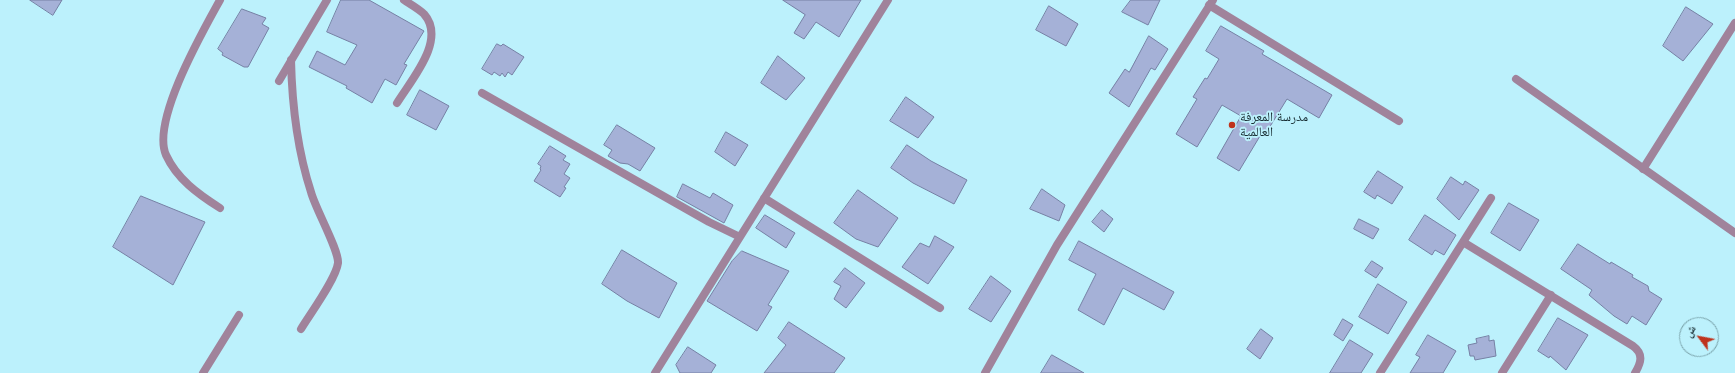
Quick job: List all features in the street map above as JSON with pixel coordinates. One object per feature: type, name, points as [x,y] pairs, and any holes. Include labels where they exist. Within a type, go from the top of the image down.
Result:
[{"type":"street","points":[[220,0],[190,53],[164,129],[163,141],[166,155],[178,174],[189,187],[220,208]]},
{"type":"street","points":[[279,81],[326,0]]},
{"type":"street","points":[[397,103],[427,55],[432,39],[432,31],[425,15],[404,0]]},
{"type":"street","points":[[655,373],[888,0]]},
{"type":"street","points":[[985,373],[1057,245],[1211,3],[1399,121]]},
{"type":"street","points":[[1643,170],[1735,23]]},
{"type":"street","points":[[291,60],[292,100],[303,166],[311,194],[335,249],[338,262],[336,272],[301,329]]},
{"type":"street","points":[[1516,79],[1643,170],[1735,232]]},
{"type":"street","points":[[482,92],[688,211],[740,237]]},
{"type":"street","points":[[764,198],[940,308]]},
{"type":"street","points":[[1380,373],[1491,198]]},
{"type":"street","points":[[1463,242],[1638,349],[1641,364],[1635,373]]},
{"type":"street","points":[[1502,373],[1551,296]]},
{"type":"street","points":[[203,373],[239,315]]},
{"type":"building","points":[[30,0],[62,0],[53,15]]},
{"type":"building","points":[[341,0],[369,0],[424,31],[404,64],[407,65],[396,85],[385,79],[372,103],[346,88],[347,86],[309,67],[317,51],[345,65],[357,45],[327,32]]},
{"type":"building","points":[[783,0],[861,0],[839,37],[816,22],[804,39],[794,33],[805,15]]},
{"type":"building","points":[[1131,0],[1160,0],[1148,25],[1122,12]]},
{"type":"building","points":[[1049,6],[1078,24],[1066,46],[1036,30]]},
{"type":"building","points":[[1686,7],[1713,24],[1683,61],[1663,46]]},
{"type":"building","points":[[242,9],[266,18],[262,24],[269,28],[248,67],[244,67],[222,55],[223,53],[218,49]]},
{"type":"building","points":[[1221,26],[1264,51],[1262,54],[1332,95],[1319,118],[1287,99],[1266,133],[1263,131],[1239,171],[1217,158],[1241,116],[1222,105],[1197,147],[1176,134],[1197,99],[1193,97],[1205,78],[1207,79],[1219,59],[1206,51]]},
{"type":"building","points":[[1149,36],[1168,49],[1155,70],[1151,68],[1129,107],[1109,93],[1125,69],[1129,72]]},
{"type":"building","points":[[497,44],[501,46],[503,44],[524,57],[512,75],[508,72],[505,77],[502,73],[500,76],[494,72],[492,75],[482,69]]},
{"type":"building","points":[[778,56],[805,78],[786,100],[761,83]]},
{"type":"building","points":[[420,90],[449,106],[436,130],[407,115]]},
{"type":"building","points":[[906,97],[934,117],[918,138],[890,121]]},
{"type":"building","points":[[617,125],[655,148],[640,171],[628,164],[620,163],[608,156],[612,150],[604,145]]},
{"type":"building","points":[[726,132],[748,145],[735,166],[715,152]]},
{"type":"building","points":[[907,145],[931,161],[967,180],[954,204],[913,183],[891,168]]},
{"type":"building","points":[[550,146],[566,156],[563,160],[570,164],[564,174],[570,178],[560,197],[534,181],[541,170],[541,166],[538,164]]},
{"type":"building","points":[[1378,171],[1403,187],[1392,204],[1377,195],[1375,199],[1364,192]]},
{"type":"building","points":[[1451,177],[1463,185],[1465,181],[1479,190],[1459,220],[1437,199]]},
{"type":"building","points":[[683,184],[710,198],[713,193],[733,205],[724,223],[677,197]]},
{"type":"building","points":[[1042,189],[1065,205],[1059,221],[1030,209]]},
{"type":"building","points":[[858,190],[898,218],[878,247],[856,239],[834,223]]},
{"type":"building","points":[[141,196],[205,222],[173,285],[113,247]]},
{"type":"building","points":[[1509,203],[1539,220],[1520,251],[1491,233]]},
{"type":"building","points":[[1102,210],[1113,219],[1104,232],[1092,222]]},
{"type":"building","points":[[765,215],[795,233],[786,248],[756,228]]},
{"type":"building","points":[[1425,215],[1456,235],[1444,255],[1435,250],[1432,255],[1409,240]]},
{"type":"building","points":[[1359,219],[1379,229],[1373,239],[1354,229]]},
{"type":"building","points":[[935,236],[954,247],[928,284],[902,267],[920,243],[929,247]]},
{"type":"building","points":[[1079,241],[1174,292],[1164,310],[1123,288],[1104,325],[1078,310],[1096,274],[1069,260]]},
{"type":"building","points":[[1578,244],[1610,264],[1611,262],[1633,275],[1632,277],[1648,286],[1649,291],[1662,299],[1646,325],[1632,316],[1627,324],[1614,316],[1589,295],[1592,290],[1561,269]]},
{"type":"building","points":[[622,250],[677,283],[659,318],[627,301],[602,284]]},
{"type":"building","points":[[742,251],[789,271],[768,305],[772,307],[757,331],[707,301],[732,261]]},
{"type":"building","points":[[1372,261],[1383,268],[1376,278],[1365,271]]},
{"type":"building","points":[[845,268],[865,283],[846,308],[834,299],[841,286],[834,282]]},
{"type":"building","points":[[991,276],[1011,291],[991,322],[969,309]]},
{"type":"building","points":[[1378,284],[1407,302],[1388,334],[1359,317]]},
{"type":"building","points":[[1558,318],[1588,335],[1566,370],[1550,356],[1549,358],[1538,351]]},
{"type":"building","points":[[1343,319],[1353,325],[1343,341],[1334,335]]},
{"type":"building","points":[[789,322],[845,358],[834,373],[764,373],[786,345],[778,338]]},
{"type":"building","points":[[1261,329],[1273,338],[1260,359],[1247,349]]},
{"type":"building","points":[[1428,335],[1456,351],[1443,373],[1410,373],[1420,357],[1416,355]]},
{"type":"building","points":[[1489,336],[1489,341],[1494,340],[1496,356],[1475,360],[1474,356],[1470,356],[1468,345],[1477,343],[1476,339]]},
{"type":"building","points":[[1350,340],[1373,354],[1361,373],[1330,373]]},
{"type":"building","points":[[688,347],[716,365],[711,373],[680,373],[676,365]]},
{"type":"building","points":[[1052,355],[1084,373],[1041,373]]},
{"type":"place","name":"مدرسة المعرفة العالمية","points":[[1232,125]]}]
